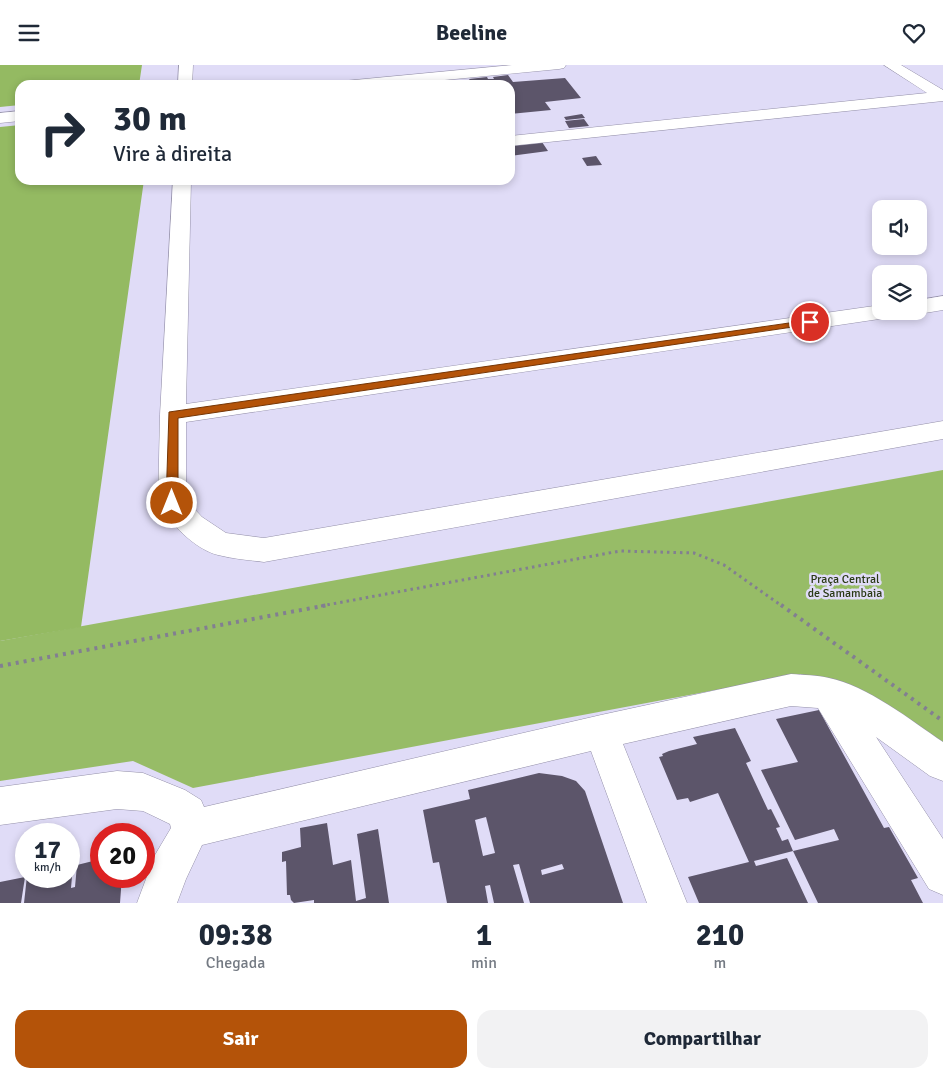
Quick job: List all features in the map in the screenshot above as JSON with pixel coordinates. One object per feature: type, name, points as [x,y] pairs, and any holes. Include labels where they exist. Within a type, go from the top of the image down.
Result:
[{"type":"street","points":[[185,80],[186,65]]},
{"type":"street","points":[[398,80],[558,65]]},
{"type":"street","points":[[892,65],[943,96]]},
{"type":"street","points":[[515,140],[943,96]]},
{"type":"street","points":[[0,117],[15,116]]},
{"type":"street","points":[[182,185],[173,415],[172,503],[192,525],[220,544],[264,550],[943,430]]},
{"type":"street","points":[[927,306],[943,303]]},
{"type":"street","points":[[173,415],[872,313]]},
{"type":"street","points":[[190,829],[601,732],[791,690],[828,693],[839,696],[882,721],[943,763]]},
{"type":"street","points":[[828,693],[942,869]]},
{"type":"street","points":[[601,732],[667,903]]},
{"type":"street","points":[[0,806],[117,790],[143,792],[172,803],[188,813],[190,829],[182,849],[169,869],[157,903]]},
{"type":"path","points":[[0,666],[620,551],[694,553],[724,565],[943,721]]},
{"type":"green space","points":[[0,65],[142,65],[140,80],[15,80],[15,106],[0,107]]},
{"type":"green space","points":[[15,126],[15,185],[143,185],[81,627],[0,641],[0,127]]},
{"type":"green space","name":"Praça Central de Samambaia","points":[[943,470],[943,755],[883,712],[801,674],[193,788],[133,761],[0,781],[0,641]]},
{"type":"building","points":[[508,75],[512,80],[469,79],[487,77],[488,79],[494,79],[493,77]]},
{"type":"building","points":[[565,78],[581,98],[545,102],[551,110],[515,114],[515,82]]},
{"type":"building","points":[[582,114],[585,118],[566,120],[564,117]]},
{"type":"building","points":[[584,119],[589,126],[569,128],[565,121]]},
{"type":"building","points":[[542,142],[548,151],[515,155],[515,145]]},
{"type":"building","points":[[596,156],[602,165],[587,166],[582,158]]},
{"type":"building","points":[[819,710],[884,828],[889,827],[918,878],[911,880],[923,903],[818,903],[793,851],[839,840],[834,829],[795,840],[761,770],[798,762],[776,719]]},
{"type":"building","points":[[735,728],[751,761],[746,763],[768,810],[771,809],[780,827],[776,828],[782,841],[788,839],[793,851],[754,861],[756,866],[787,858],[808,903],[699,903],[688,877],[749,862],[718,793],[690,802],[688,798],[677,800],[659,757],[669,751],[697,744],[693,737]]},
{"type":"building","points":[[539,773],[562,776],[576,781],[585,791],[623,903],[530,903],[519,864],[513,865],[524,903],[494,903],[490,885],[485,886],[488,903],[447,903],[439,862],[433,863],[423,810],[470,799],[468,790]],"holes":[[[486,817],[495,853],[483,856],[475,820]],[[562,864],[564,869],[542,875],[541,870]]]},
{"type":"building","points":[[327,823],[333,865],[351,860],[356,901],[366,898],[357,834],[378,829],[389,903],[314,903],[314,900],[294,903],[290,895],[287,895],[286,861],[282,862],[282,852],[301,847],[300,828]]},
{"type":"building","points":[[90,862],[90,888],[121,888],[120,903],[24,903],[26,888],[80,888],[80,864]]},
{"type":"building","points":[[15,879],[15,888],[23,888],[21,903],[0,903],[0,882]]},
{"type":"route","points":[[172,503],[173,415],[810,322]]}]
